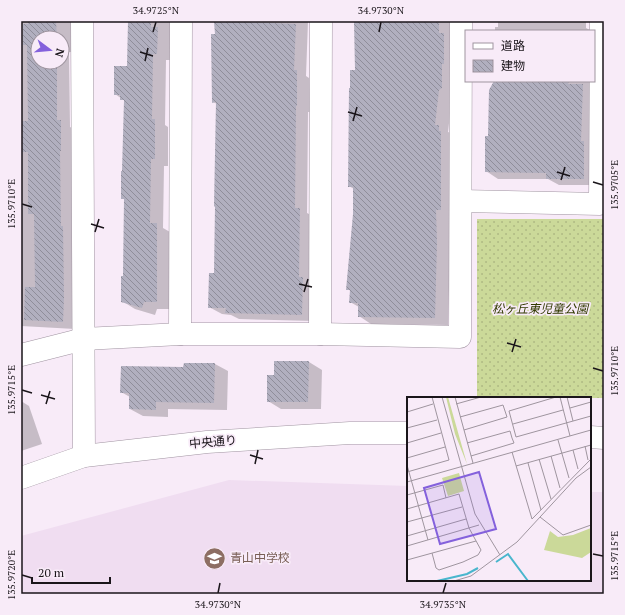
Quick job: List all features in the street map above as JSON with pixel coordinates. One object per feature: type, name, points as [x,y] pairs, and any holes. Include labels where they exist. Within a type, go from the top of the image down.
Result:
[{"type":"street","points":[[82,21],[84,456]]},
{"type":"street","points":[[180,334],[181,21]]},
{"type":"street","points":[[320,334],[322,21]]},
{"type":"street","points":[[21,355],[84,339],[180,334],[320,334],[460,337],[461,21]]},
{"type":"street","points":[[461,202],[600,204],[601,21]]},
{"type":"street","name":"中央通り","points":[[21,478],[84,456],[207,442],[350,433],[407,433]]},
{"type":"street","points":[[591,437],[604,438]]},
{"type":"shaded area","name":"青山中学校","points":[[229,480],[407,486],[407,581],[591,581],[591,492],[604,492],[604,594],[21,594],[21,536]]},
{"type":"green space","name":"松ヶ丘東児童公園","points":[[477,219],[604,219],[604,398],[477,397]]},
{"type":"building","points":[[28,21],[56,21],[57,30],[30,30],[30,70],[57,70],[57,120],[61,120],[60,151],[61,226],[63,226],[63,322],[24,320],[25,287],[35,287],[34,214],[28,214],[28,152],[21,152],[21,121],[28,121],[27,45],[23,45],[23,24],[28,24]]},
{"type":"building","points":[[128,21],[151,21],[151,27],[158,27],[157,54],[153,54],[152,119],[155,119],[155,159],[151,159],[150,223],[157,223],[157,302],[144,302],[142,308],[121,302],[121,276],[123,276],[124,199],[121,199],[121,171],[124,100],[120,100],[120,95],[114,95],[114,66],[127,66]]},
{"type":"building","points":[[439,21],[439,33],[444,33],[442,88],[439,90],[435,125],[439,125],[439,131],[441,131],[441,210],[436,210],[437,243],[435,318],[358,317],[358,303],[349,303],[350,290],[346,290],[353,214],[353,187],[348,187],[349,88],[350,70],[355,70],[354,22]]},
{"type":"building","points":[[214,22],[296,24],[294,70],[297,70],[295,208],[300,208],[299,277],[303,277],[302,315],[225,313],[226,308],[208,308],[209,273],[214,273],[216,102],[212,103],[211,34],[215,34]]},
{"type":"building","points":[[493,82],[569,82],[568,84],[583,84],[581,141],[584,141],[584,179],[546,179],[546,173],[485,172],[485,136],[488,136],[489,90]]},
{"type":"building","points":[[274,361],[309,361],[308,402],[267,402],[267,375],[274,375]]},
{"type":"building","points":[[184,363],[215,363],[214,403],[156,402],[156,410],[129,409],[129,393],[120,393],[121,366],[183,367]]},
{"type":"place","name":"青山中学校","points":[[214,558]]}]
